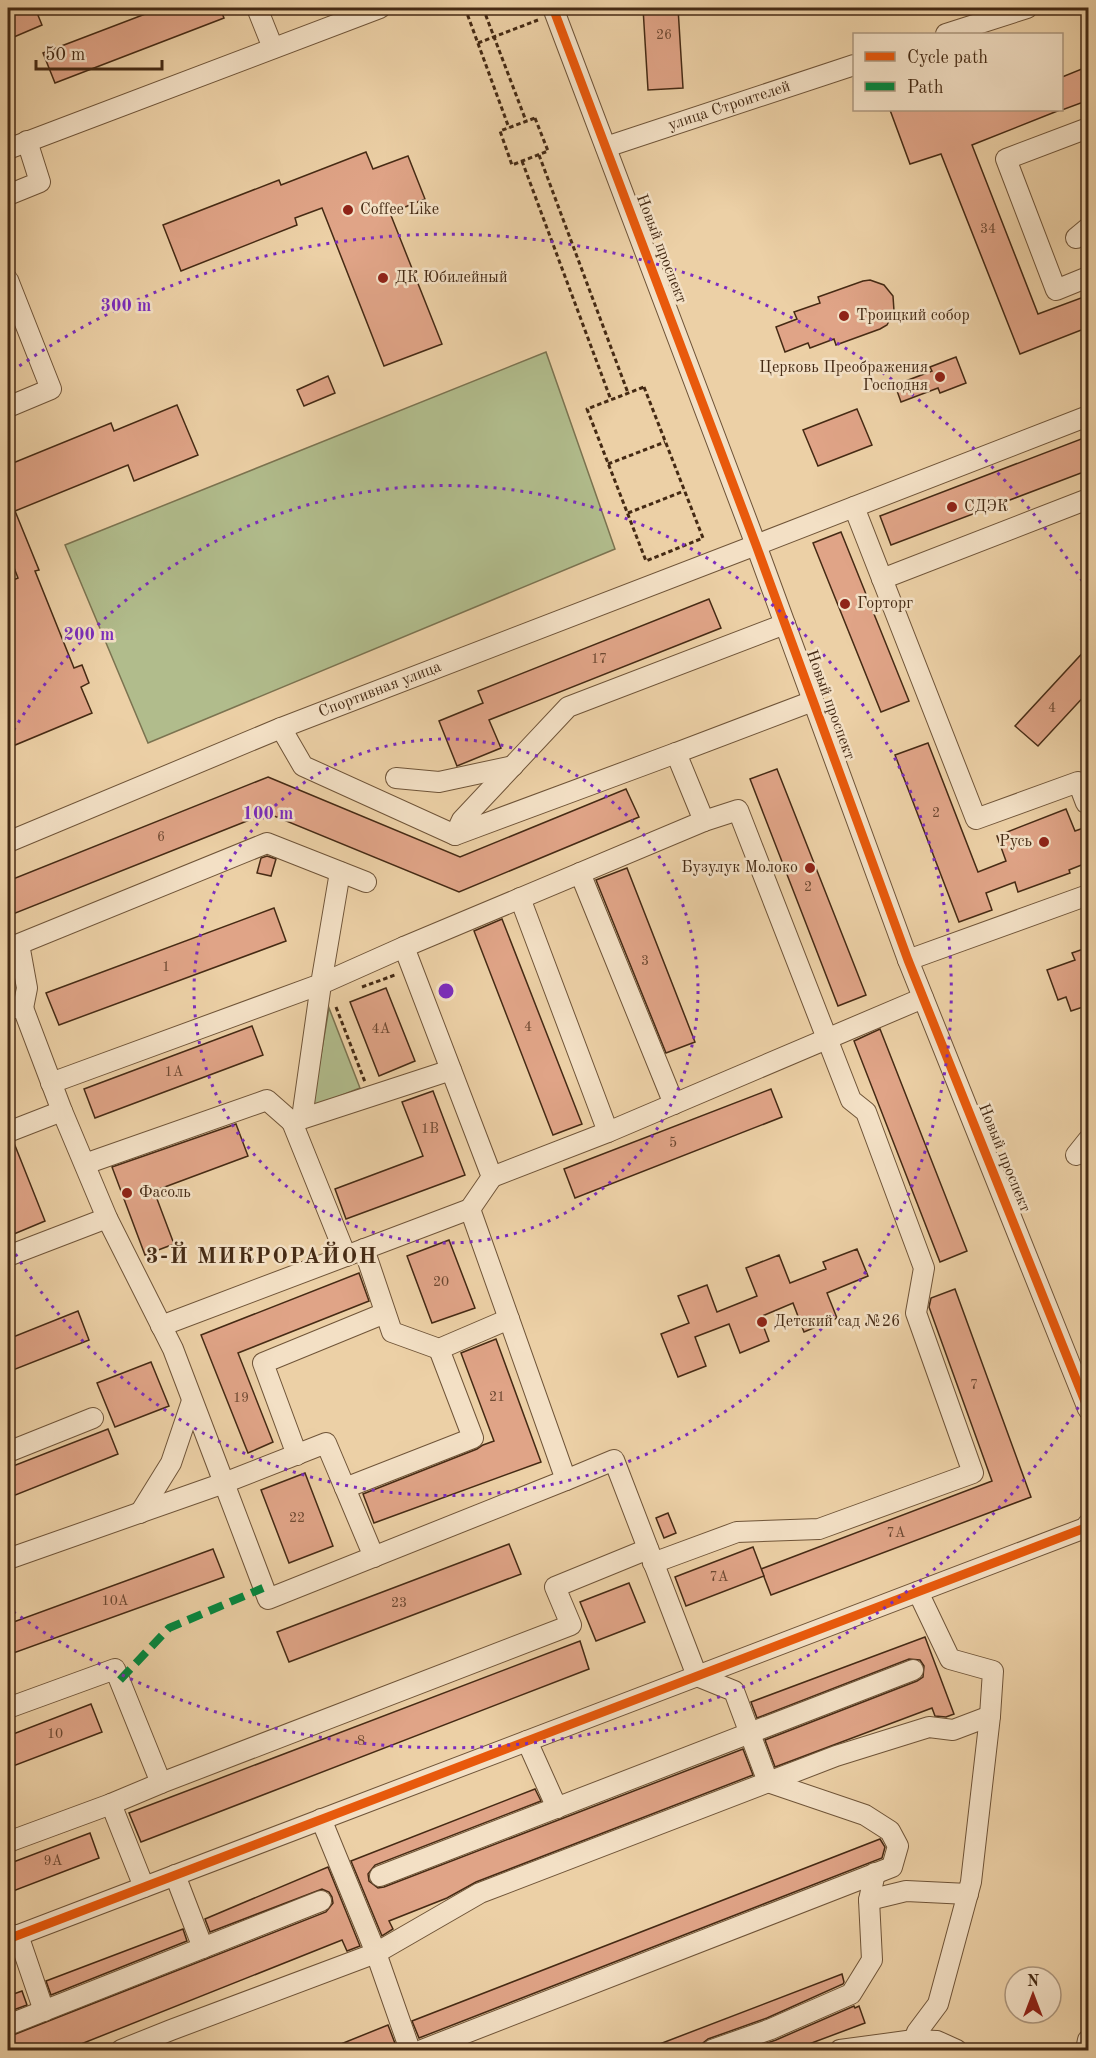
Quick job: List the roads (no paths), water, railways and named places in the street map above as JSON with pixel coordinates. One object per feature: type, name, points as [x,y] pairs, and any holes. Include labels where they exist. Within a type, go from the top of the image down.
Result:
[{"type":"street","points":[[258,8],[273,48]]},
{"type":"street","points":[[8,149],[380,8]]},
{"type":"street","points":[[949,33],[1027,8]]},
{"type":"street","name":"Новый проспект","points":[[554,10],[756,545],[908,960],[1089,1409]]},
{"type":"street","name":"улица Строителей","points":[[606,147],[853,66]]},
{"type":"street","points":[[1089,128],[1006,159],[1056,290],[1089,277]]},
{"type":"street","points":[[8,195],[40,182],[27,141]]},
{"type":"street","points":[[8,280],[51,389],[8,407]]},
{"type":"street","name":"Спортивная улица","points":[[8,842],[280,728],[1089,416]]},
{"type":"street","points":[[882,579],[1089,499]]},
{"type":"street","points":[[854,507],[976,819],[1078,782],[1086,803],[1089,802]]},
{"type":"street","points":[[455,836],[462,820],[568,707],[785,624]]},
{"type":"street","points":[[280,728],[303,766],[455,836],[813,701]]},
{"type":"street","points":[[676,753],[704,821]]},
{"type":"street","points":[[396,778],[439,782],[513,766]]},
{"type":"street","points":[[8,1842],[570,1625],[555,1587],[651,1556],[737,1532],[819,1529],[973,1473],[916,1313],[924,1268],[866,1112],[851,1100],[738,810],[704,821],[321,984],[51,1083]]},
{"type":"street","points":[[366,882],[267,843],[18,944],[27,988],[15,1008],[51,1083],[107,1218],[173,1349],[268,1599],[614,1460],[697,1676],[734,1691],[768,1782]]},
{"type":"street","points":[[340,872],[297,1120],[346,1256]]},
{"type":"street","points":[[580,873],[674,1104]]},
{"type":"street","points":[[908,960],[1089,895]]},
{"type":"street","points":[[520,898],[608,1132]]},
{"type":"street","points":[[404,947],[492,1177]]},
{"type":"street","points":[[161,1326],[470,1209],[492,1177],[608,1132],[923,998]]},
{"type":"street","points":[[297,1120],[452,1070]]},
{"type":"street","points":[[85,1164],[267,1100],[297,1120]]},
{"type":"street","points":[[8,1132],[62,1112]]},
{"type":"street","points":[[1076,1155],[1089,1140]]},
{"type":"street","points":[[470,1209],[566,1480]]},
{"type":"street","points":[[8,1256],[107,1218]]},
{"type":"street","points":[[364,1249],[392,1332],[439,1349],[508,1319]]},
{"type":"street","points":[[297,1455],[263,1363],[386,1313]]},
{"type":"street","points":[[345,1488],[473,1438],[439,1349]]},
{"type":"street","points":[[140,1513],[171,1463],[192,1401]]},
{"type":"street","points":[[8,1452],[93,1418]]},
{"type":"street","points":[[8,1559],[224,1483],[326,1443],[374,1557]]},
{"type":"street","points":[[44,2011],[13,1937],[1085,1528],[1089,1524]]},
{"type":"street","points":[[912,2045],[917,2032],[938,2004],[971,1882],[993,1671],[950,1659],[918,1592]]},
{"type":"street","points":[[8,1708],[115,1669],[161,1783]]},
{"type":"street","points":[[381,1876],[913,1670]]},
{"type":"street","points":[[122,2050],[376,1953],[480,1893],[768,1782],[836,1756],[929,1726],[953,1730],[990,1716]]},
{"type":"street","points":[[527,1741],[557,1808]]},
{"type":"street","points":[[422,2050],[892,1867],[898,1846],[890,1831],[865,1815],[768,1782]]},
{"type":"street","points":[[111,1804],[144,1887]]},
{"type":"street","points":[[321,1820],[376,1953],[410,2050]]},
{"type":"street","points":[[712,2050],[771,2029],[851,1994],[872,1960],[869,1900],[875,1873]]},
{"type":"street","points":[[175,1875],[203,1948]]},
{"type":"street","points":[[869,1900],[906,1891],[968,1894]]},
{"type":"street","points":[[8,2025],[321,1901]]},
{"type":"street","points":[[1086,2050],[1089,2040]]},
{"type":"street","points":[[840,2050],[937,2041],[957,2050]]},
{"type":"place","name":"Coffee Like","points":[[348,210]]},
{"type":"place","name":"ДК Юбилейный","points":[[383,278]]},
{"type":"place","name":"Троицкий собор","points":[[844,316]]},
{"type":"place","name":"Церковь Преображения Господня","points":[[940,377]]},
{"type":"place","name":"СДЭК","points":[[952,507]]},
{"type":"place","name":"Горторг","points":[[845,604]]},
{"type":"place","name":"Русь","points":[[1044,842]]},
{"type":"place","name":"Бузулук Молоко","points":[[810,868]]},
{"type":"place","name":"Фасоль","points":[[127,1193]]},
{"type":"place","name":"Детский сад №26","points":[[762,1322]]},
{"type":"district","name":"3-Й МИКРОРАЙОН","points":[[262,1257]]}]
